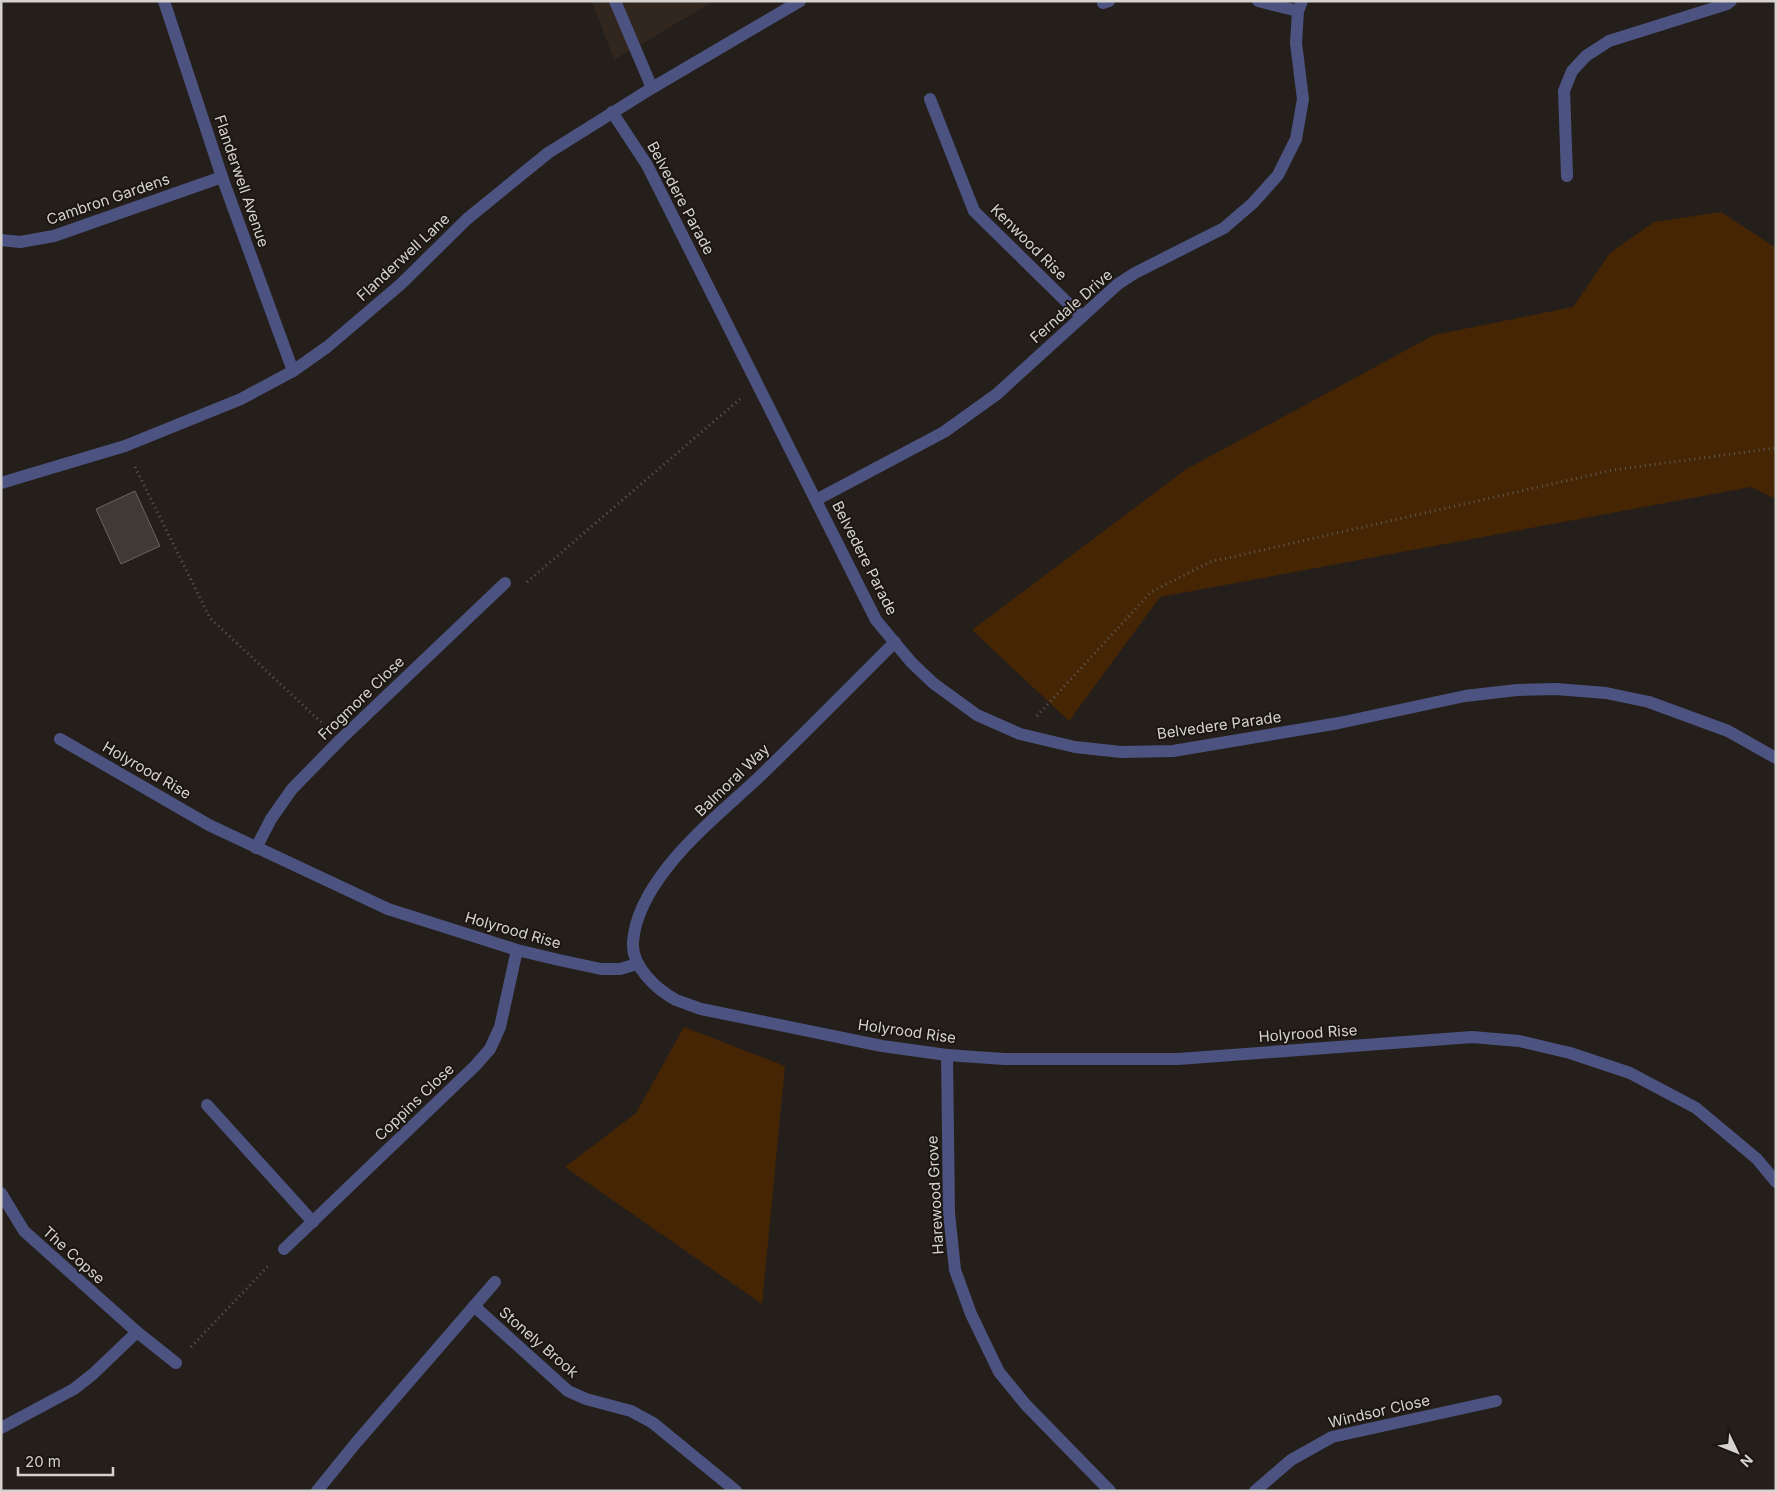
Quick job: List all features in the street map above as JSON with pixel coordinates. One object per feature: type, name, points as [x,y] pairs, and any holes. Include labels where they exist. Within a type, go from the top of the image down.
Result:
[{"type":"street","name":"Flanderwell Avenue","points":[[164,1],[222,177],[293,370]]},
{"type":"street","points":[[615,1],[652,88]]},
{"type":"street","name":"Flanderwell Lane","points":[[1,483],[125,446],[241,399],[293,370],[327,347],[401,284],[467,219],[541,159],[612,112],[800,1]]},
{"type":"street","name":"Ferndale Drive","points":[[816,500],[944,432],[997,394],[1118,284],[1135,273],[1224,228],[1253,203],[1278,175],[1296,139],[1303,100],[1296,43],[1300,6],[1258,1]]},
{"type":"street","points":[[1567,176],[1564,91],[1572,71],[1586,56],[1609,41],[1727,4],[1731,1]]},
{"type":"street","name":"Kenwood Rise","points":[[930,99],[974,211],[1082,317]]},
{"type":"street","name":"Belvedere Parade","points":[[612,112],[647,165],[876,620],[911,662],[933,682],[977,715],[1020,734],[1075,747],[1121,752],[1173,751],[1339,723],[1465,696],[1517,690],[1556,689],[1606,694],[1649,702],[1728,731],[1776,758]]},
{"type":"street","name":"Cambron Gardens","points":[[1,240],[20,242],[54,236],[222,177]]},
{"type":"street","name":"Frogmore Close","points":[[256,848],[271,818],[292,789],[340,740],[505,583]]},
{"type":"street","name":"Balmoral Way","points":[[637,964],[633,943],[637,921],[653,888],[670,864],[690,842],[812,726],[895,642]]},
{"type":"street","name":"Holyrood Rise","points":[[60,739],[209,825],[388,909],[517,950],[601,969],[620,969],[637,964],[656,986],[676,1000],[701,1009],[882,1046],[947,1055],[1004,1059],[1178,1059],[1472,1037],[1519,1040],[1570,1053],[1630,1073],[1696,1108],[1757,1159],[1776,1182]]},
{"type":"street","name":"Coppins Close","points":[[284,1249],[490,1049],[500,1026],[517,950]]},
{"type":"street","name":"Harewood Grove","points":[[947,1055],[949,1212],[955,1270],[971,1314],[999,1372],[1026,1405],[1110,1491]]},
{"type":"street","points":[[207,1105],[313,1222]]},
{"type":"street","name":"The Copse","points":[[1,1193],[24,1231],[137,1332],[176,1363]]},
{"type":"street","points":[[317,1491],[355,1444],[495,1282]]},
{"type":"street","name":"Stonely Brook","points":[[474,1306],[568,1391],[586,1399],[631,1410],[653,1423],[736,1491]]},
{"type":"street","points":[[1,1428],[74,1389],[93,1374],[137,1332]]},
{"type":"street","name":"Windsor Close","points":[[1255,1491],[1290,1460],[1332,1437],[1496,1401]]},
{"type":"path","points":[[505,583],[526,583],[758,384]]},
{"type":"path","points":[[125,446],[210,618],[340,740]]},
{"type":"path","points":[[1020,734],[1152,592],[1210,562],[1614,470],[1776,448]]},
{"type":"path","points":[[176,1363],[284,1249]]},
{"type":"shaded area","points":[[592,1],[714,1],[614,60]]},
{"type":"shaded area","points":[[1721,212],[1776,248],[1776,499],[1751,487],[1160,597],[1069,721],[972,630],[1185,470],[1434,335],[1573,307],[1610,253],[1654,222]]},
{"type":"shaded area","points":[[684,1027],[785,1066],[762,1304],[565,1167],[636,1113]]},
{"type":"building","points":[[135,491],[160,546],[121,564],[96,509]]}]
